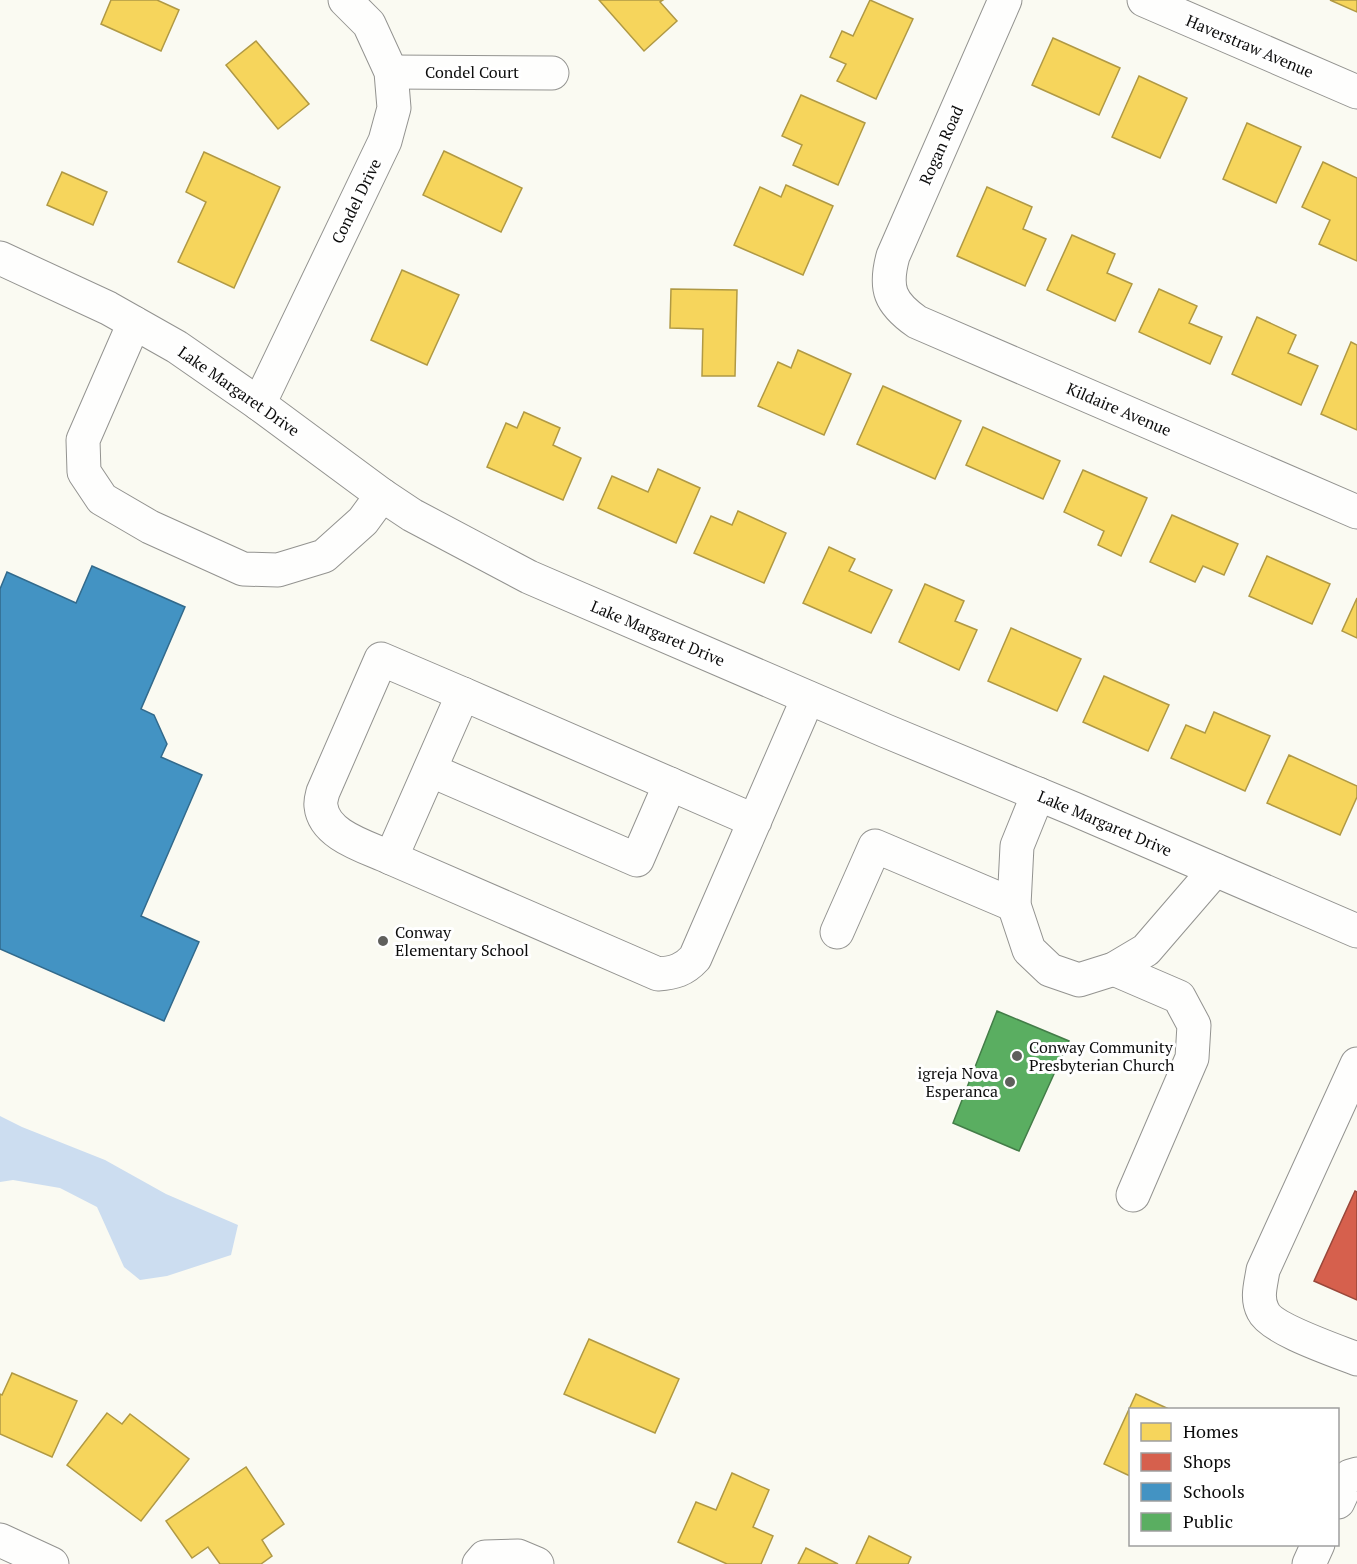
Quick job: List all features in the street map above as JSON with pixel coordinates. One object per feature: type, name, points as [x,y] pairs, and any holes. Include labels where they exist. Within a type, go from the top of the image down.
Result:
[{"type":"street","name":"Condel Drive","points":[[259,404],[385,141],[394,108],[391,72],[369,24],[345,0]]},
{"type":"street","name":"Rogan Road","points":[[891,293],[888,275],[892,256],[1005,0]]},
{"type":"street","name":"Haverstraw Avenue","points":[[1144,0],[1357,92]]},
{"type":"street","name":"Condel Court","points":[[391,72],[552,73]]},
{"type":"street","name":"Lake Margaret Drive","points":[[0,258],[108,308],[177,347],[382,495],[422,520],[529,577],[1357,932]]},
{"type":"street","name":"Kildaire Avenue","points":[[891,293],[900,310],[917,321],[1357,512]]},
{"type":"street","points":[[134,322],[83,440],[84,472],[102,499],[150,527],[243,569],[278,570],[324,556],[363,521],[382,495]]},
{"type":"street","points":[[755,821],[381,659],[323,792],[321,805],[324,817],[339,833],[658,974],[673,973],[686,968],[695,958],[755,821],[808,698]]},
{"type":"street","points":[[392,858],[463,694]]},
{"type":"street","points":[[430,770],[637,860],[670,784]]},
{"type":"street","points":[[1038,794],[1017,846],[1014,904],[1029,950],[1050,970],[1079,980],[1114,969],[1146,950],[1215,870]]},
{"type":"street","points":[[837,932],[875,846],[1014,904]]},
{"type":"street","points":[[1114,969],[1179,997],[1194,1025],[1192,1058],[1133,1195]]},
{"type":"street","points":[[1357,1064],[1263,1270],[1258,1297],[1263,1314],[1285,1330],[1357,1359]]},
{"type":"street","points":[[1339,1500],[1350,1476],[1357,1474]]},
{"type":"street","points":[[0,1540],[52,1564]]},
{"type":"street","points":[[1310,1564],[1318,1546]]},
{"type":"street","points":[[479,1564],[485,1557],[518,1556],[537,1564]]},
{"type":"water","points":[[0,1116],[105,1160],[166,1194],[238,1225],[231,1255],[167,1276],[140,1280],[124,1267],[97,1207],[60,1188],[13,1180],[0,1182]]},
{"type":"building: Homes","points":[[111,0],[157,0],[179,10],[161,51],[101,24]]},
{"type":"building: Homes","points":[[599,0],[663,0],[660,2],[677,21],[644,51]]},
{"type":"building: Homes","points":[[870,0],[913,19],[876,99],[837,81],[846,64],[830,57],[842,31],[853,36]]},
{"type":"building: Homes","points":[[1330,0],[1357,0],[1357,12]]},
{"type":"building: Homes","points":[[1053,38],[1120,68],[1099,115],[1032,85]]},
{"type":"building: Homes","points":[[256,41],[309,104],[278,129],[226,65]]},
{"type":"building: Homes","points":[[1139,76],[1187,98],[1160,158],[1112,137]]},
{"type":"building: Homes","points":[[801,95],[865,123],[838,185],[793,165],[802,145],[782,136]]},
{"type":"building: Homes","points":[[1247,123],[1301,147],[1276,203],[1223,179]]},
{"type":"building: Homes","points":[[444,151],[522,188],[501,232],[423,195]]},
{"type":"building: Homes","points":[[204,152],[280,187],[234,288],[178,262],[206,202],[186,192]]},
{"type":"building: Homes","points":[[1323,162],[1357,178],[1357,261],[1319,244],[1330,220],[1302,207]]},
{"type":"building: Homes","points":[[62,172],[107,192],[93,225],[47,205]]},
{"type":"building: Homes","points":[[786,185],[833,206],[803,275],[734,245],[760,187],[781,197]]},
{"type":"building: Homes","points":[[987,187],[1032,207],[1023,229],[1046,239],[1025,286],[957,256]]},
{"type":"building: Homes","points":[[1072,235],[1115,254],[1107,273],[1132,284],[1115,321],[1047,290]]},
{"type":"building: Homes","points":[[402,270],[459,295],[427,365],[371,340]]},
{"type":"building: Homes","points":[[671,289],[737,290],[735,376],[702,376],[703,329],[670,328]]},
{"type":"building: Homes","points":[[1159,289],[1197,306],[1189,323],[1222,337],[1210,364],[1139,332]]},
{"type":"building: Homes","points":[[1257,317],[1296,335],[1288,353],[1318,366],[1301,405],[1232,374]]},
{"type":"building: Homes","points":[[1351,342],[1357,345],[1357,430],[1321,414]]},
{"type":"building: Homes","points":[[798,350],[851,374],[824,435],[758,406],[778,362],[791,368]]},
{"type":"building: Homes","points":[[883,386],[961,421],[935,479],[857,444]]},
{"type":"building: Homes","points":[[524,412],[560,428],[553,445],[581,458],[563,500],[487,467],[506,423],[517,428]]},
{"type":"building: Homes","points":[[983,427],[1060,461],[1043,499],[966,465]]},
{"type":"building: Homes","points":[[658,469],[700,488],[676,543],[598,508],[612,476],[648,492]]},
{"type":"building: Homes","points":[[1083,470],[1147,498],[1121,556],[1098,545],[1104,531],[1064,512]]},
{"type":"building: Homes","points":[[738,511],[786,533],[764,583],[694,553],[711,516],[732,525]]},
{"type":"building: Homes","points":[[1172,515],[1238,544],[1224,575],[1203,566],[1195,582],[1150,562]]},
{"type":"building: Homes","points":[[829,547],[855,559],[849,571],[892,590],[871,633],[803,603]]},
{"type":"building: Homes","points":[[1267,556],[1330,584],[1312,624],[1249,596]]},
{"type":"building: Homes","points":[[925,584],[964,601],[955,621],[977,630],[959,670],[899,642]]},
{"type":"building: Homes","points":[[1357,598],[1357,638],[1342,631]]},
{"type":"building: Homes","points":[[1011,628],[1081,659],[1057,711],[988,681]]},
{"type":"building: Homes","points":[[1104,676],[1169,705],[1148,751],[1083,722]]},
{"type":"building: Homes","points":[[1214,712],[1270,736],[1245,791],[1171,758],[1186,725],[1205,733]]},
{"type":"building: Homes","points":[[1289,755],[1357,786],[1357,797],[1340,835],[1267,803]]},
{"type":"building: Homes","points":[[589,1339],[679,1379],[655,1433],[564,1394]]},
{"type":"building: Homes","points":[[12,1373],[77,1401],[52,1457],[0,1434],[0,1394],[2,1395]]},
{"type":"building: Homes","points":[[1136,1394],[1167,1408],[1130,1408]]},
{"type":"building: Homes","points":[[1129,1409],[1129,1476],[1104,1464]]},
{"type":"building: Homes","points":[[107,1413],[122,1424],[130,1414],[189,1459],[141,1521],[67,1465]]},
{"type":"building: Homes","points":[[246,1467],[284,1524],[262,1540],[272,1556],[261,1564],[220,1564],[208,1547],[192,1558],[166,1521]]},
{"type":"building: Homes","points":[[732,1473],[769,1490],[753,1527],[773,1536],[761,1564],[727,1564],[678,1542],[696,1502],[716,1510]]},
{"type":"building: Homes","points":[[869,1536],[911,1557],[908,1564],[856,1564]]},
{"type":"building: Homes","points":[[806,1548],[838,1564],[798,1564]]},
{"type":"building: Shops","points":[[1355,1191],[1357,1192],[1357,1300],[1314,1281]]},
{"type":"building: Schools","points":[[92,566],[185,607],[141,709],[154,715],[167,744],[161,757],[202,775],[141,916],[199,942],[164,1021],[0,949],[0,589],[7,572],[76,603]]},
{"type":"building: Public","name":"igreja Nova Esperanca","points":[[997,1011],[1069,1041],[1019,1151],[953,1123]]},
{"type":"place","name":"Conway Elementary School","points":[[383,941]]},
{"type":"place","name":"Conway Community Presbyterian Church","points":[[1017,1056]]},
{"type":"place","name":"igreja Nova Esperanca","points":[[1010,1082]]}]
